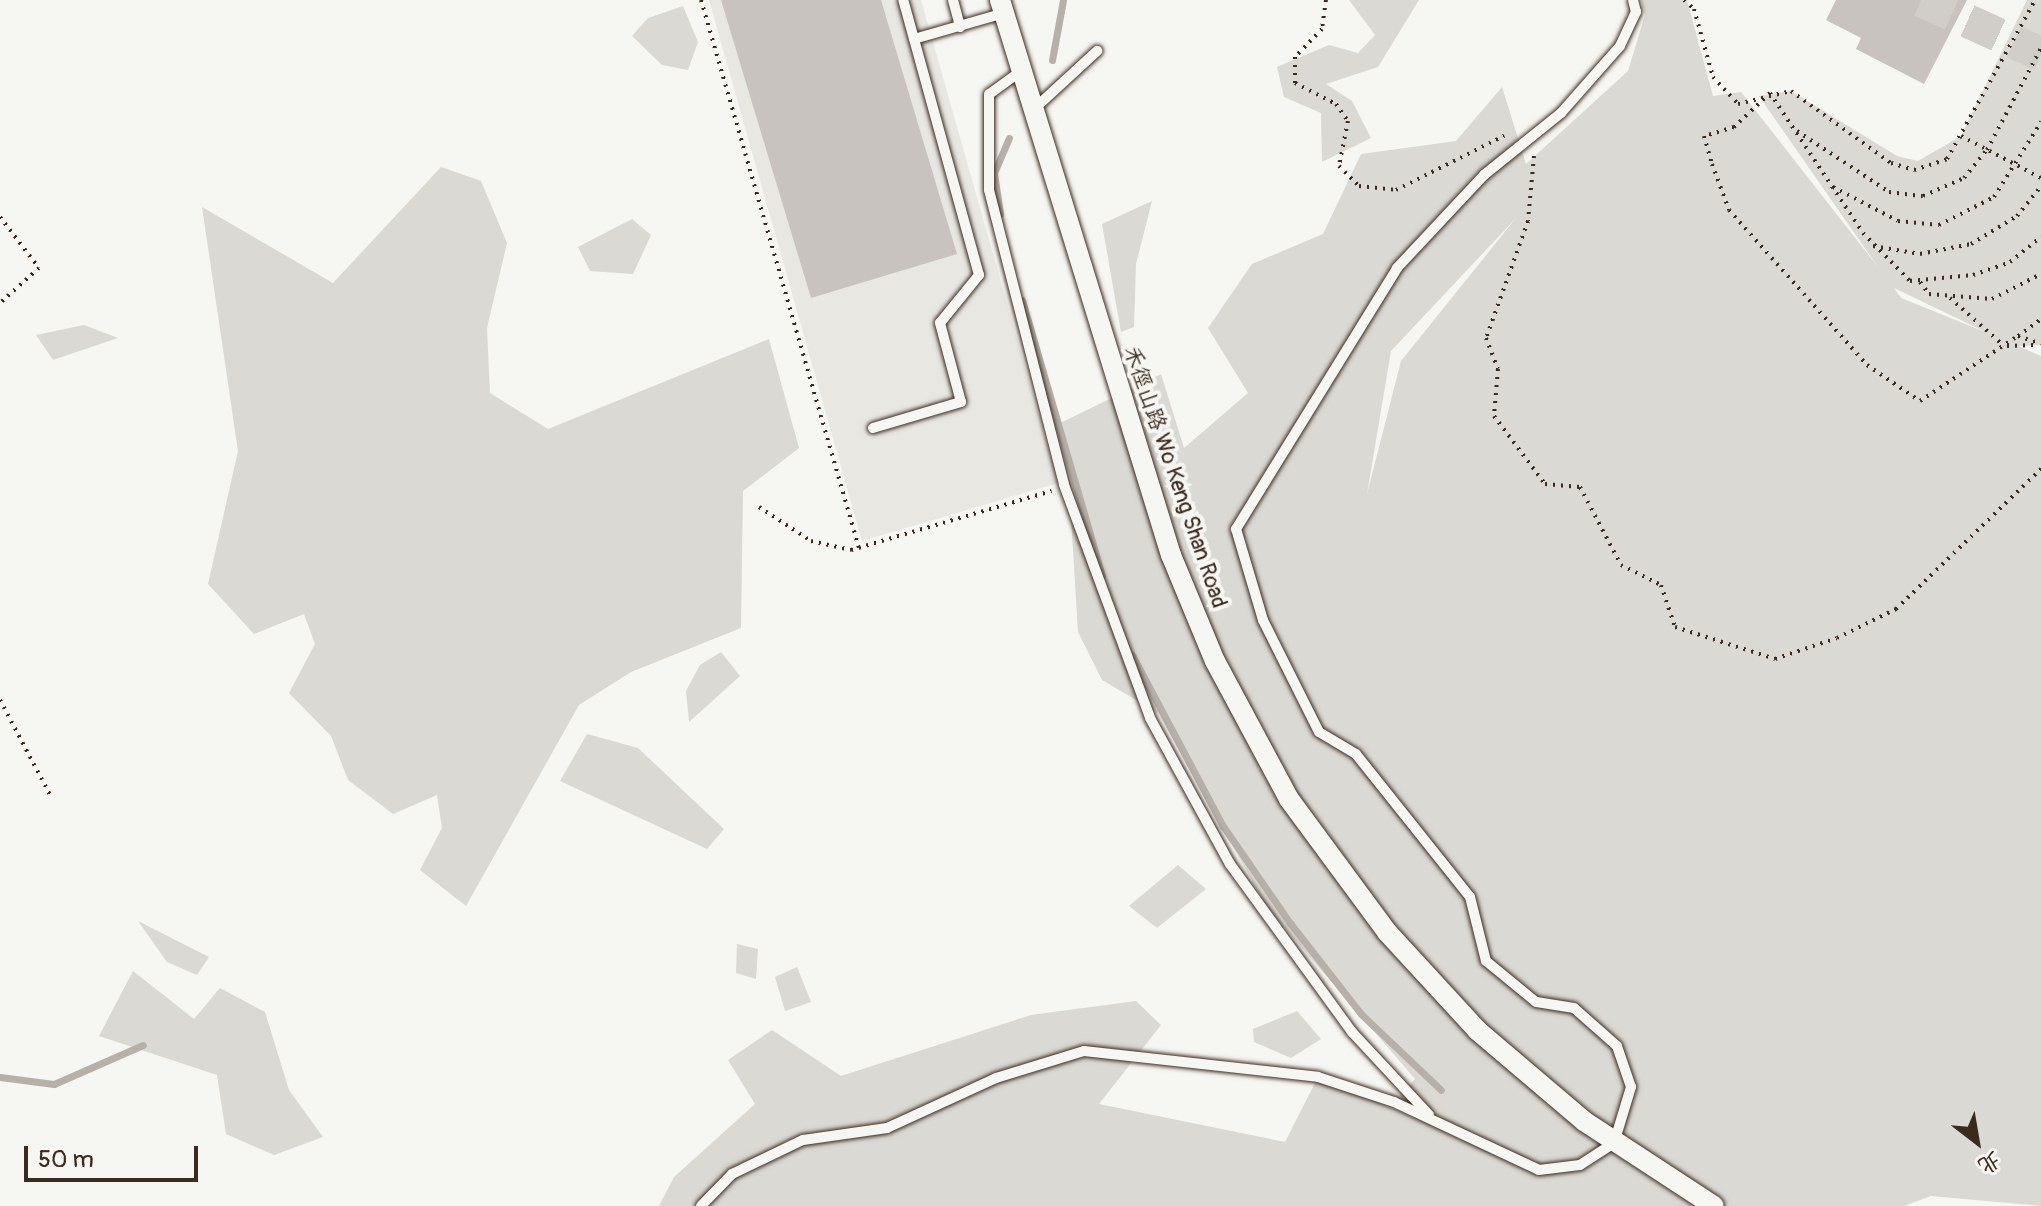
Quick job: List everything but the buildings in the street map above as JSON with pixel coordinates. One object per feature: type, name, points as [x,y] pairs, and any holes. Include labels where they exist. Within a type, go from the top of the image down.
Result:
[{"type":"street","name":"禾徑山路 Wo Keng Shan Road","points":[[1002,6],[1171,555],[1266,761],[1335,865],[1419,969],[1503,1054],[1614,1143],[1714,1206]]},
{"type":"lane","points":[[873,428],[961,402],[940,323],[979,275],[903,0]]},
{"type":"lane","points":[[953,0],[960,27]]},
{"type":"lane","points":[[701,1206],[732,1174],[803,1140],[887,1128],[996,1078],[1084,1051],[1318,1077],[1433,1119],[1539,1170],[1571,1168],[1614,1143],[1631,1087],[1617,1046],[1574,1008],[1536,1002],[1486,961],[1470,897],[1356,754],[1319,732],[1263,620],[1236,529],[1397,268],[1484,175],[1536,133],[1620,46],[1636,12],[1633,0]]},
{"type":"lane","points":[[914,39],[960,27],[1002,6]]},
{"type":"lane","points":[[1034,110],[1097,51]]},
{"type":"lane","points":[[1021,71],[989,94],[989,190],[1064,485],[1150,718],[1230,864],[1352,1032],[1433,1119]]},
{"type":"path","points":[[701,0],[859,548]]},
{"type":"path","points":[[1326,0],[1322,29],[1295,57],[1295,83],[1336,104],[1348,121],[1339,166],[1359,186],[1396,190],[1519,131]]},
{"type":"path","points":[[1684,0],[1694,9],[1713,77],[1738,104],[1770,93],[1791,91],[1891,163],[1914,170],[1947,159],[2035,0]]},
{"type":"path","points":[[1795,130],[1889,192],[1923,196],[1964,178],[1987,150],[2041,48]]},
{"type":"path","points":[[1770,93],[1873,246],[1919,281],[1929,294],[1992,299],[2041,274]]},
{"type":"path","points":[[1770,93],[1745,119],[1704,136],[1712,164],[1729,210],[1867,365],[1920,401],[2041,319]]},
{"type":"path","points":[[1832,186],[1898,221],[1939,225],[1994,197],[2018,166],[2041,122]]},
{"type":"path","points":[[1536,133],[1528,221],[1486,338],[1498,369],[1494,416],[1545,484],[1580,487],[1621,565],[1661,585],[1675,627],[1775,659],[1837,638],[1896,609],[2041,469]]},
{"type":"path","points":[[1961,136],[2041,178]]},
{"type":"path","points":[[1873,246],[1920,254],[1971,244],[2017,216],[2041,186]]},
{"type":"path","points":[[0,217],[39,268],[0,303]]},
{"type":"path","points":[[1919,281],[2010,262],[2041,237]]},
{"type":"path","points":[[1950,298],[2004,346],[2041,345]]},
{"type":"path","points":[[2018,336],[2041,345]]},
{"type":"path","points":[[759,507],[811,541],[859,548],[1064,485]]},
{"type":"path","points":[[0,700],[50,795]]},
{"type":"shaded area","points":[[709,0],[921,0],[1058,483],[862,541]]},
{"type":"shaded area","points":[[1349,0],[1419,0],[1378,67],[1326,84],[1352,101],[1371,138],[1322,162],[1321,113],[1284,97],[1277,67],[1329,45],[1358,53],[1375,35]]},
{"type":"shaded area","points":[[1641,0],[1687,0],[1713,96],[1741,92],[1878,267],[1759,96],[1791,91],[1897,156],[1918,161],[1961,136],[2027,0],[2041,0],[2041,345],[2018,346],[2041,356],[2041,1206],[1931,1196],[1904,1206],[659,1206],[674,1177],[755,1104],[728,1060],[772,1030],[841,1076],[1031,1015],[1136,1001],[1161,1025],[1099,1104],[1285,1142],[1318,1077],[1503,1155],[1394,1102],[1415,1079],[1267,907],[1158,713],[1102,680],[1078,632],[1069,484],[1052,427],[1161,374],[1184,448],[1248,393],[1208,328],[1252,264],[1323,234],[1361,154],[1456,141],[1502,87],[1526,164],[1628,71],[1645,15]],"holes":[[[1516,218],[1401,361],[1367,494],[1391,351]],[[1894,288],[1989,333],[1901,298]]]},
{"type":"shaded area","points":[[683,6],[698,42],[688,70],[662,65],[632,36],[648,18]]},
{"type":"shaded area","points":[[441,167],[481,181],[507,243],[487,328],[490,393],[548,429],[769,339],[799,448],[743,491],[741,628],[631,672],[579,705],[466,906],[420,870],[442,828],[437,795],[393,814],[348,780],[331,736],[289,693],[315,644],[304,614],[254,634],[208,584],[238,451],[202,207],[333,283]]},
{"type":"shaded area","points":[[1152,201],[1136,264],[1134,327],[1121,332],[1102,224]]},
{"type":"shaded area","points":[[632,219],[651,235],[633,274],[590,271],[578,247]]},
{"type":"shaded area","points":[[84,325],[118,338],[53,360],[36,335]]},
{"type":"shaded area","points":[[721,652],[740,676],[689,722],[686,691],[700,665]]},
{"type":"shaded area","points":[[587,734],[638,748],[724,829],[707,849],[560,781]]},
{"type":"shaded area","points":[[1178,865],[1206,889],[1157,928],[1129,906]]},
{"type":"shaded area","points":[[138,921],[209,957],[197,975],[167,962]]},
{"type":"shaded area","points":[[737,944],[758,949],[756,979],[736,973]]},
{"type":"shaded area","points":[[797,967],[811,1002],[785,1011],[775,977]]},
{"type":"shaded area","points":[[133,971],[194,1019],[220,988],[265,1012],[289,1090],[323,1137],[274,1155],[226,1134],[217,1075],[99,1036]]},
{"type":"shaded area","points":[[1297,1011],[1321,1039],[1291,1058],[1254,1042],[1253,1029]]},
{"type":"waterway","points":[[1052,60],[1063,0]]},
{"type":"waterway","points":[[1000,214],[994,173],[1009,138]]},
{"type":"waterway","points":[[1022,300],[1102,576]]},
{"type":"waterway","points":[[1132,655],[1223,826],[1290,923],[1361,1014],[1441,1090]]},
{"type":"waterway","points":[[0,1077],[54,1084],[143,1045]]},
{"type":"tunnel","points":[[1921,0],[2041,54]]}]
